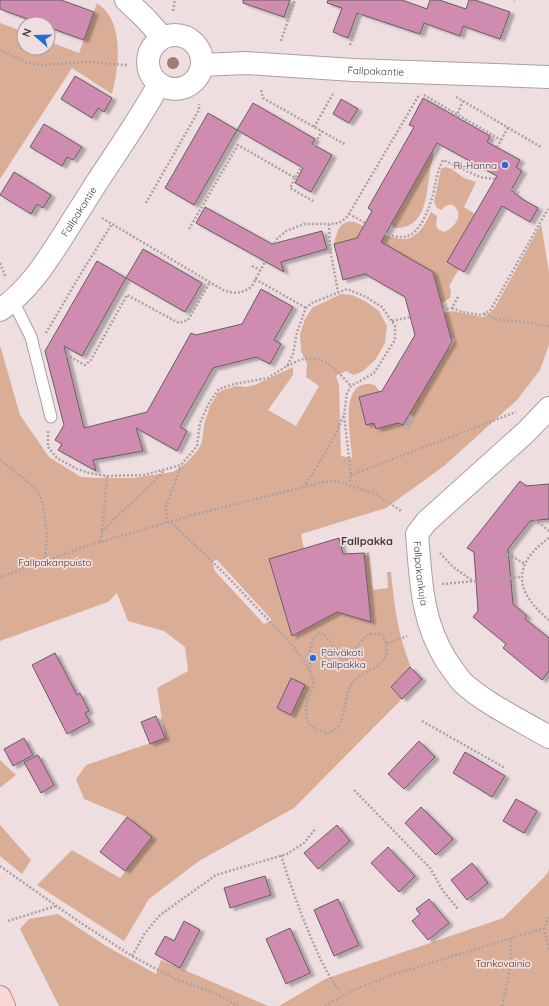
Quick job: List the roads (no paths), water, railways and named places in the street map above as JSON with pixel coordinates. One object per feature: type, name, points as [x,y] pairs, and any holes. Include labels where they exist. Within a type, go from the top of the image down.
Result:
[{"type":"main road","points":[[0,997],[4,1006]]},
{"type":"street","points":[[126,0],[145,18],[162,38]]},
{"type":"street","points":[[170,35],[178,35],[190,39],[199,48],[202,56],[202,65],[194,82],[186,87],[172,89],[159,84],[150,74],[147,60],[149,51],[154,43],[170,35]]},
{"type":"street","name":"Fallpakantie","points":[[202,65],[246,63],[353,70],[549,77]]},
{"type":"street","name":"Fallpakantie","points":[[6,306],[30,284],[43,268],[143,113],[159,84]]},
{"type":"street","name":"Fallpakankuja","points":[[549,408],[526,432],[426,522],[418,530],[417,534],[423,600],[438,647],[452,669],[462,682],[480,695],[549,737]]},
{"type":"lane","points":[[6,306],[31,337],[52,417]]},
{"type":"place","name":"Ri-Hanna","points":[[505,165]]},
{"type":"place","name":"Päiväkoti Fallpakka","points":[[313,658]]},
{"type":"district","name":"Fallpakka","points":[[367,541]]},
{"type":"park label","name":"Fallpakanpuisto","points":[[55,562]]},
{"type":"park label","name":"Tankovainio","points":[[503,963]]}]
